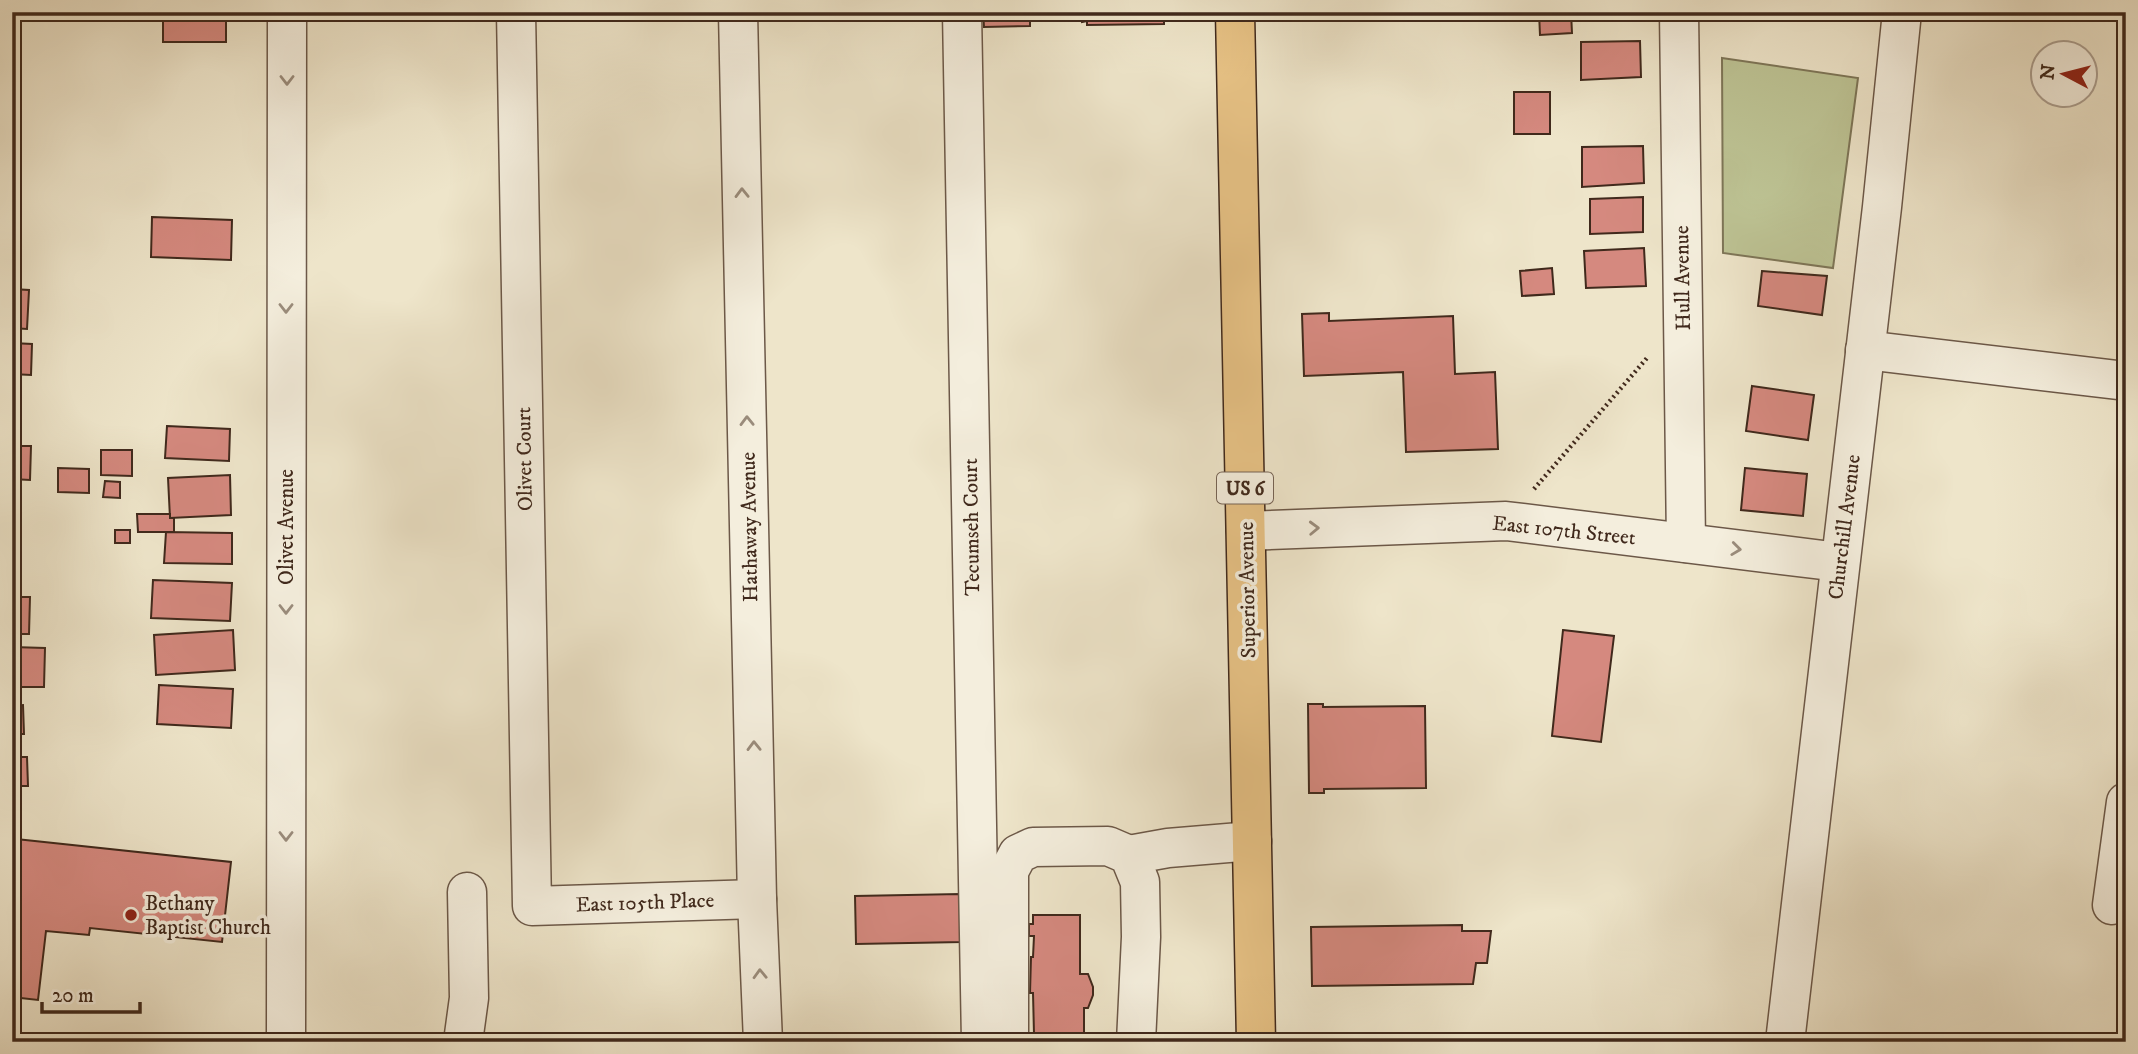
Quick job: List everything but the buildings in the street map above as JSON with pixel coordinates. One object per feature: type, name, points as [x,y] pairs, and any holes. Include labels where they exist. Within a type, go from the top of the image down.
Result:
[{"type":"main road","name":"Superior Avenue","points":[[1235,12],[1256,1042]]},
{"type":"street","name":"Olivet Avenue","points":[[286,1042],[287,12]]},
{"type":"street","name":"Olivet Court","points":[[516,12],[532,906]]},
{"type":"street","name":"Hathaway Avenue","points":[[738,12],[757,898],[763,1042]]},
{"type":"street","name":"Tecumseh Court","points":[[962,12],[981,1042]]},
{"type":"street","name":"Hull Avenue","points":[[1679,12],[1686,543]]},
{"type":"street","name":"Churchill Avenue","points":[[1786,1042],[1902,12]]},
{"type":"street","points":[[1865,350],[2126,381]]},
{"type":"street","name":"East 107th Street","points":[[1246,531],[1506,521],[1839,562]]},
{"type":"street","points":[[2112,905],[2126,802]]},
{"type":"street","points":[[1009,1042],[1009,871],[1018,855],[1033,847],[1108,846],[1129,855],[1168,848],[1252,841]]},
{"type":"street","points":[[1129,855],[1140,882],[1141,937],[1136,1042]]},
{"type":"street","points":[[463,1042],[469,998],[467,892]]},
{"type":"street","name":"East 105th Place","points":[[532,906],[757,898]]},
{"type":"path","points":[[1530,493],[1651,354]]},
{"type":"green space","points":[[1722,58],[1858,78],[1833,268],[1723,253]]},
{"type":"place","name":"Bethany Baptist Church","points":[[131,915]]}]
